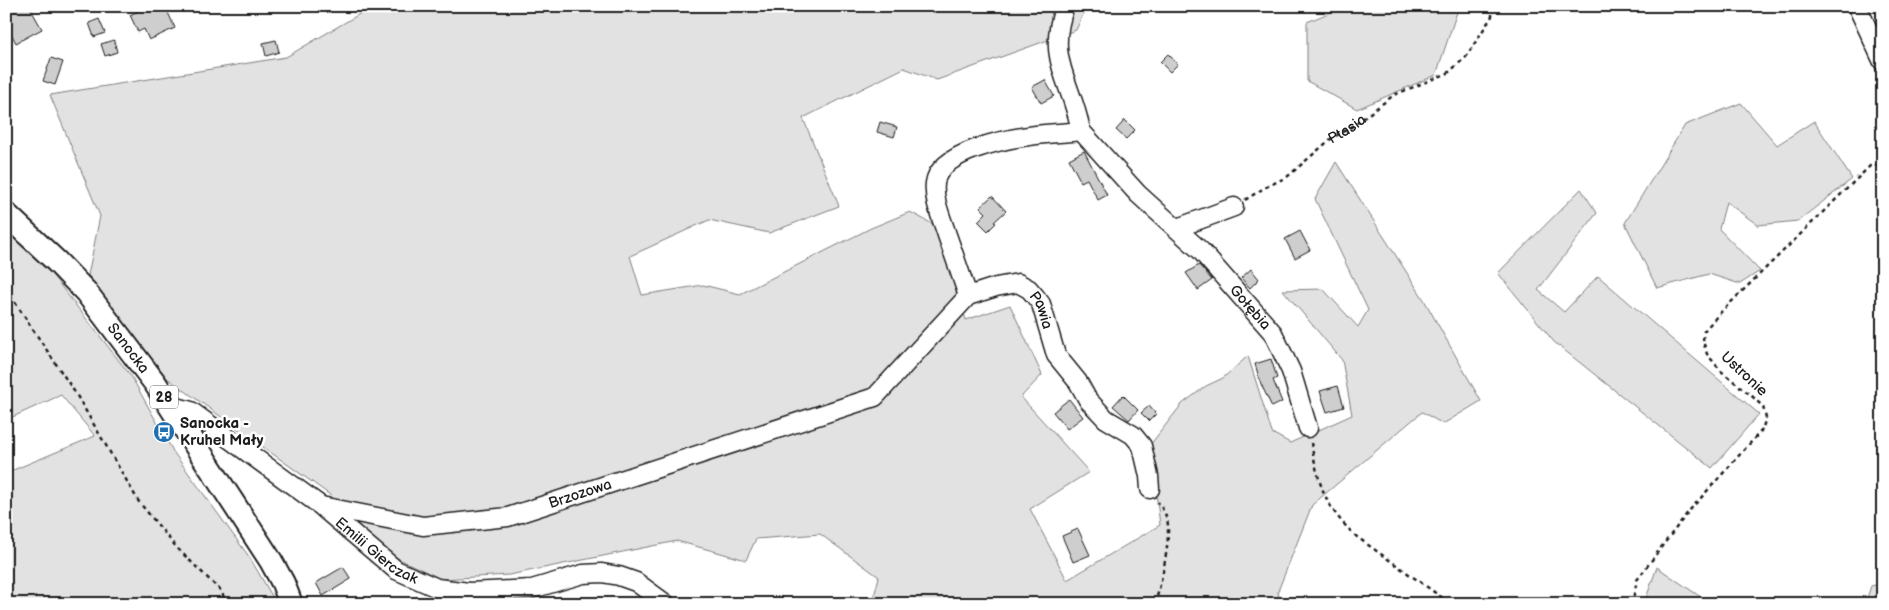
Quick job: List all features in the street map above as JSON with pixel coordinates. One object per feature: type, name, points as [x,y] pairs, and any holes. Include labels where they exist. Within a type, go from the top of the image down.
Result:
[{"type":"main road","name":"Sanocka","points":[[6,214],[86,292],[155,383],[271,561],[283,583],[290,604]]},
{"type":"street","name":"Gołębia","points":[[1065,6],[1058,31],[1057,48],[1064,78],[1079,118],[1081,131],[1138,194],[1201,251],[1272,333],[1291,371],[1308,428]]},
{"type":"street","points":[[1857,6],[1883,62]]},
{"type":"street","points":[[968,296],[938,206],[935,182],[939,172],[962,154],[992,143],[1037,134],[1081,131]]},
{"type":"street","points":[[1177,228],[1234,207]]},
{"type":"street","name":"Pawia","points":[[968,296],[996,287],[1018,283],[1029,289],[1036,296],[1056,355],[1078,382],[1088,400],[1098,412],[1133,435],[1142,446],[1149,476],[1150,490]]},
{"type":"street","name":"Brzozowa","points":[[170,405],[190,412],[321,506],[423,526],[508,517],[875,397],[968,296]]},
{"type":"street","name":"Emilii Gierczak","points":[[321,506],[396,570],[437,588],[469,592],[532,590],[583,574],[602,573],[636,582],[666,604]]},
{"type":"path","name":"Ptasia","points":[[1234,207],[1264,188],[1287,177],[1332,138],[1350,128],[1394,95],[1448,73],[1466,57],[1492,16],[1492,6]]},
{"type":"path","name":"Ustronie","points":[[1632,604],[1637,580],[1689,511],[1762,430],[1766,418],[1763,407],[1721,371],[1707,354],[1703,341],[1704,330],[1870,166],[1883,164]]},
{"type":"path","points":[[6,289],[76,394],[139,502],[177,548],[222,592],[226,604]]},
{"type":"path","points":[[1308,428],[1314,464],[1323,495],[1331,510],[1357,537],[1451,604]]},
{"type":"path","points":[[1150,490],[1163,508],[1169,530],[1160,588],[1155,604]]},
{"type":"shaded area","points":[[373,6],[1087,6],[1076,30],[937,80],[904,68],[803,118],[839,206],[769,233],[709,220],[630,256],[642,295],[703,285],[740,294],[871,228],[910,212],[940,228],[966,320],[1010,305],[1042,375],[1021,397],[1089,472],[1030,509],[1067,580],[1160,525],[1150,445],[1182,404],[1206,386],[1223,378],[1248,356],[1272,433],[1290,443],[1352,415],[1342,360],[1283,290],[1323,289],[1358,327],[1368,310],[1315,199],[1336,162],[1423,298],[1481,401],[1443,424],[1422,412],[1312,505],[1278,591],[1280,604],[872,604],[879,577],[820,534],[756,539],[746,560],[677,541],[509,575],[441,579],[376,548],[336,514],[330,495],[167,378],[88,275],[100,216],[50,95],[286,57]]},
{"type":"shaded area","points":[[1345,6],[1459,6],[1436,75],[1357,109],[1307,81],[1307,22]]},
{"type":"shaded area","points":[[1741,103],[1777,145],[1814,121],[1852,179],[1798,221],[1758,225],[1726,202],[1719,229],[1760,271],[1740,284],[1709,274],[1657,288],[1625,223],[1685,125]]},
{"type":"shaded area","points":[[1581,189],[1597,213],[1538,290],[1564,312],[1598,276],[1759,414],[1712,468],[1554,342],[1498,273]]},
{"type":"shaded area","points":[[6,230],[46,267],[131,376],[174,453],[250,558],[272,596],[274,604],[6,604],[6,473],[95,436],[61,395],[6,420]]},
{"type":"shaded area","points":[[1657,567],[1711,604],[1644,604]]},
{"type":"shaded area","points":[[1883,583],[1883,604],[1865,604],[1871,586]]},
{"type":"building","points":[[6,6],[29,6],[42,29],[16,43],[6,24]]},
{"type":"building","points":[[136,6],[165,6],[175,28],[149,40],[144,29],[138,32],[130,15],[138,11]]},
{"type":"building","points":[[99,19],[105,33],[94,37],[89,23]]},
{"type":"building","points":[[114,40],[117,52],[105,56],[101,44]]},
{"type":"building","points":[[276,40],[279,52],[266,56],[263,43]]},
{"type":"building","points":[[1168,54],[1178,64],[1170,72],[1160,62]]},
{"type":"building","points":[[51,58],[63,62],[55,85],[43,81]]},
{"type":"building","points":[[1045,80],[1054,96],[1041,103],[1032,87]]},
{"type":"building","points":[[1125,120],[1135,130],[1126,139],[1116,130]]},
{"type":"building","points":[[880,122],[897,127],[894,137],[877,132]]},
{"type":"building","points":[[1084,151],[1107,195],[1098,200],[1087,179],[1081,182],[1069,159]]},
{"type":"building","points":[[992,196],[1006,211],[994,222],[996,223],[988,231],[978,221],[986,213],[980,207]]},
{"type":"building","points":[[1300,231],[1310,250],[1295,258],[1285,239]]},
{"type":"building","points":[[1199,265],[1212,280],[1198,290],[1186,273]]},
{"type":"building","points":[[1251,269],[1259,279],[1250,288],[1241,278]]},
{"type":"building","points":[[1271,359],[1277,378],[1273,380],[1282,402],[1272,407],[1261,384],[1255,364]]},
{"type":"building","points":[[1338,386],[1344,407],[1327,412],[1320,391]]},
{"type":"building","points":[[1123,395],[1138,410],[1129,420],[1113,406]]},
{"type":"building","points":[[1069,399],[1083,417],[1067,429],[1053,412]]},
{"type":"building","points":[[1149,406],[1156,414],[1149,421],[1141,413]]},
{"type":"building","points":[[1078,529],[1090,555],[1073,562],[1062,536]]},
{"type":"building","points":[[343,567],[351,579],[323,596],[316,583]]},
{"type":"place","name":"Sanocka - Kruhel Mały","points":[[164,432]]}]
